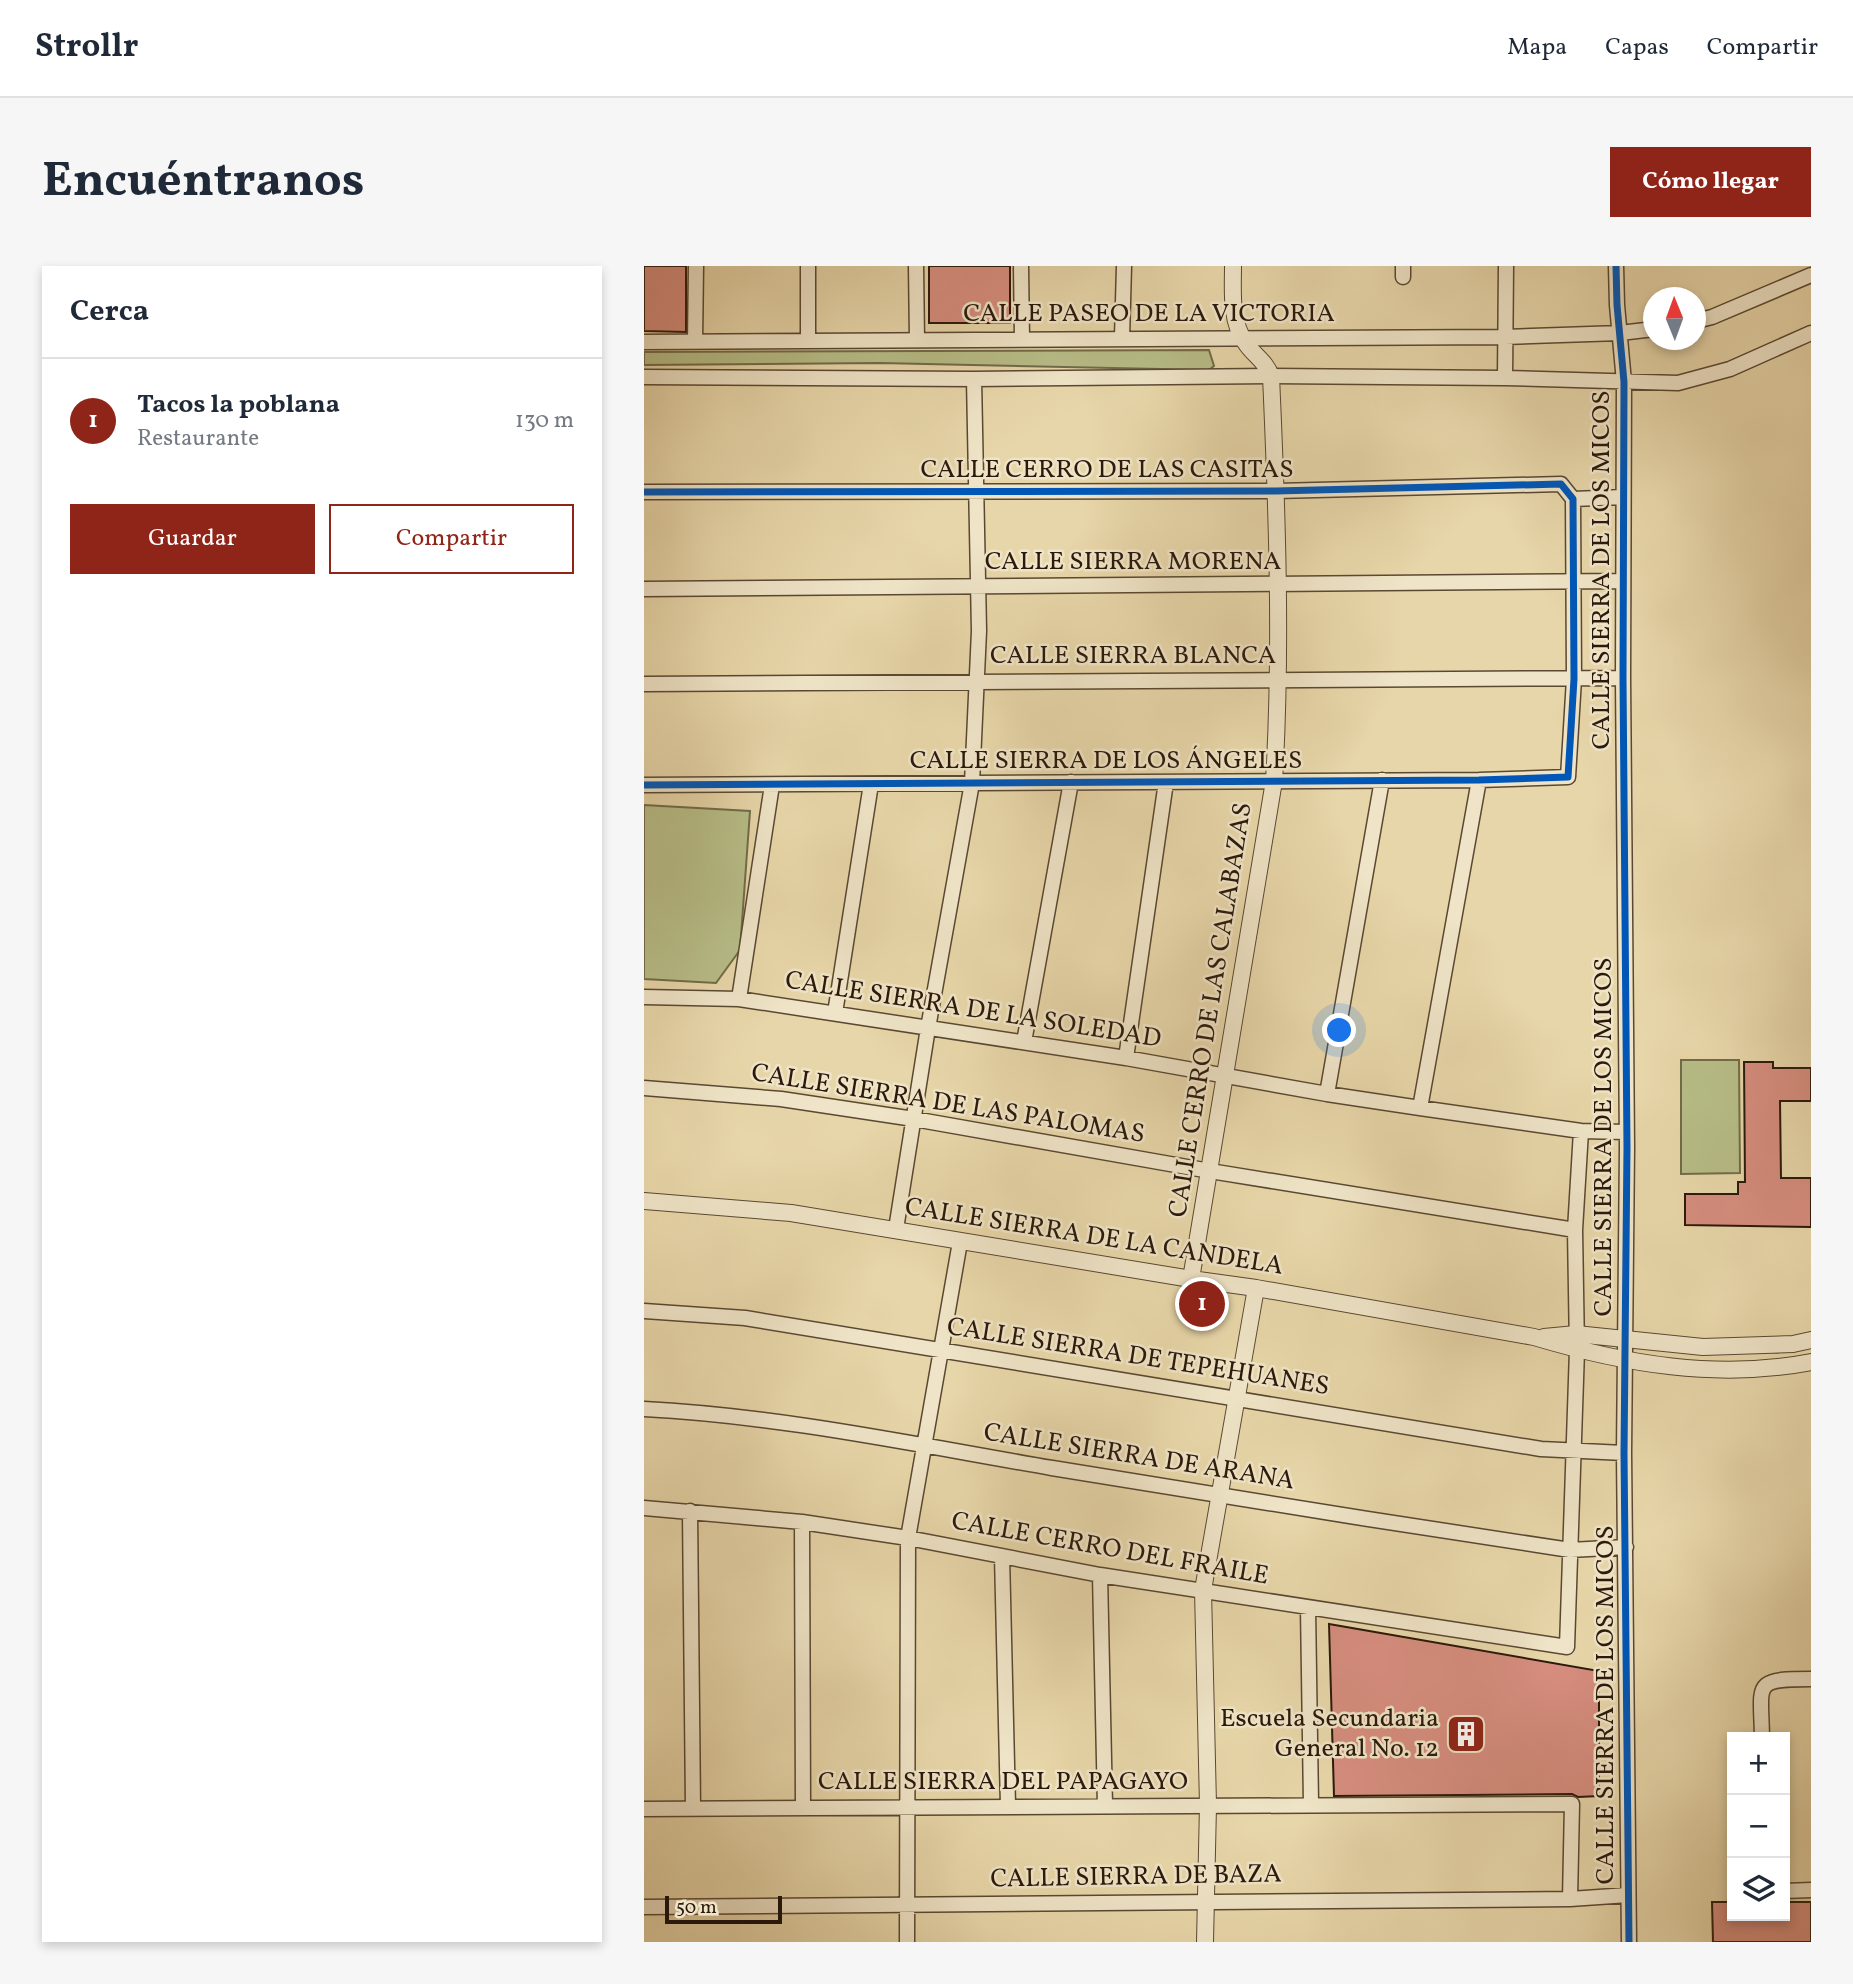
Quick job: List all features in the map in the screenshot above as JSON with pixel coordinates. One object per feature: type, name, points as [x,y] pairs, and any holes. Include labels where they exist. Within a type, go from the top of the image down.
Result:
[{"type":"street","points":[[695,342],[696,266]]},
{"type":"street","points":[[808,266],[808,340]]},
{"type":"street","points":[[916,266],[916,340]]},
{"type":"street","points":[[1021,266],[1022,339]]},
{"type":"street","points":[[1122,338],[1125,266]]},
{"type":"street","points":[[1233,266],[1233,295],[1242,338],[1268,366],[1271,376]]},
{"type":"street","points":[[1505,378],[1506,266]]},
{"type":"street","name":"CALLE SIERRA DE LOS MICOS","points":[[1616,266],[1624,382],[1625,1453],[1629,1942]]},
{"type":"street","points":[[1706,318],[1811,275]]},
{"type":"street","name":"CALLE PASEO DE LA VICTORIA","points":[[644,342],[1505,337],[1643,330]]},
{"type":"street","points":[[644,377],[974,379],[1271,376],[1678,383],[1730,369],[1811,332]]},
{"type":"street","name":"CALLE CERRO DE LAS CALABAZAS","points":[[1191,1279],[1274,781],[1277,586],[1271,376]]},
{"type":"street","points":[[895,1229],[972,783],[978,681],[974,379]]},
{"type":"street","name":"CALLE CERRO DE LAS CASITAS","points":[[644,492],[1276,491],[1561,484],[1570,495],[1623,497]]},
{"type":"street","points":[[1570,495],[1574,582],[1574,679]]},
{"type":"street","name":"CALLE SIERRA MORENA","points":[[644,589],[1277,586],[1623,581]]},
{"type":"street","name":"CALLE SIERRA BLANCA","points":[[644,684],[1623,678]]},
{"type":"street","name":"CALLE SIERRA DE LOS ÁNGELES","points":[[644,785],[1479,780],[1568,777],[1574,679]]},
{"type":"street","points":[[1327,1094],[1382,780]]},
{"type":"street","points":[[1420,1108],[1479,780]]},
{"type":"street","points":[[1024,1042],[1070,782]]},
{"type":"street","points":[[1126,1058],[1166,782]]},
{"type":"street","points":[[835,1013],[871,784]]},
{"type":"street","points":[[739,999],[772,785]]},
{"type":"street","name":"CALLE SIERRA DE LA SOLEDAD","points":[[644,997],[739,999],[1126,1058],[1420,1108],[1581,1131],[1626,1132]]},
{"type":"street","name":"CALLE SIERRA DE LAS PALOMAS","points":[[644,1088],[781,1098],[1575,1230]]},
{"type":"street","points":[[1570,1550],[1577,1342],[1575,1230],[1581,1131]]},
{"type":"street","name":"CALLE SIERRA DE LA CANDELA","points":[[644,1201],[791,1213],[1577,1342]]},
{"type":"street","points":[[907,1942],[908,1538],[960,1241]]},
{"type":"street","points":[[1205,1942],[1208,1805],[1203,1590],[1256,1288]]},
{"type":"street","name":"CALLE SIERRA DE TEPEHUANES","points":[[644,1311],[745,1318],[1541,1449],[1625,1453]]},
{"type":"street","points":[[1577,1342],[1625,1339],[1703,1347],[1793,1344],[1811,1340]]},
{"type":"street","points":[[1577,1342],[1625,1360],[1706,1370],[1803,1364],[1793,1344]]},
{"type":"street","name":"CALLE SIERRA DE ARANA","points":[[644,1409],[713,1413],[1218,1496],[1570,1550],[1626,1547]]},
{"type":"street","name":"CALLE CERRO DEL FRAILE","points":[[644,1508],[802,1522],[908,1538],[1100,1575],[1567,1647],[1570,1550]]},
{"type":"street","points":[[690,1511],[693,1809]]},
{"type":"street","points":[[802,1522],[803,1808]]},
{"type":"street","points":[[1002,1556],[1008,1806]]},
{"type":"street","points":[[1100,1575],[1105,1806]]},
{"type":"street","points":[[1308,1608],[1311,1804]]},
{"type":"street","points":[[1762,1732],[1761,1694],[1767,1683],[1778,1679],[1811,1679]]},
{"type":"street","name":"CALLE SIERRA DEL PAPAGAYO","points":[[644,1809],[1572,1804],[1570,1899]]},
{"type":"street","points":[[1790,1891],[1811,1890]]},
{"type":"street","name":"CALLE SIERRA DE BAZA","points":[[644,1907],[1206,1900],[1570,1899],[1628,1895]]},
{"type":"green space","points":[[1209,350],[1214,366],[1209,370],[880,363],[644,365],[644,352]]},
{"type":"green space","points":[[644,805],[750,811],[740,950],[716,983],[644,979]]},
{"type":"green space","points":[[1681,1060],[1739,1060],[1740,1173],[1681,1174]]},
{"type":"building","points":[[644,266],[686,266],[686,332],[644,331]]},
{"type":"building","points":[[929,266],[1010,266],[1010,323],[929,323]]},
{"type":"building","points":[[1744,1062],[1773,1062],[1773,1068],[1811,1068],[1811,1101],[1780,1101],[1781,1178],[1811,1178],[1811,1227],[1685,1225],[1685,1194],[1738,1194],[1738,1182],[1745,1182]]},
{"type":"building","name":"Escuela Secundaria General No. 12","points":[[1329,1624],[1599,1671],[1599,1796],[1334,1796]]},
{"type":"building","points":[[1712,1902],[1727,1902],[1727,1921],[1790,1921],[1790,1902],[1811,1902],[1811,1942],[1713,1942]]},
{"type":"cycle path","points":[[1616,266],[1624,382],[1623,678],[1627,1147],[1624,1453],[1629,1942]]},
{"type":"cycle path","points":[[644,492],[1276,491],[1561,484],[1573,499],[1574,679],[1568,777],[1479,780],[644,785]]},
{"type":"place","name":"Tacos la poblana","points":[[1202,1304]]},
{"type":"place","name":"Escuela Secundaria General No. 12","points":[[1466,1734]]}]
